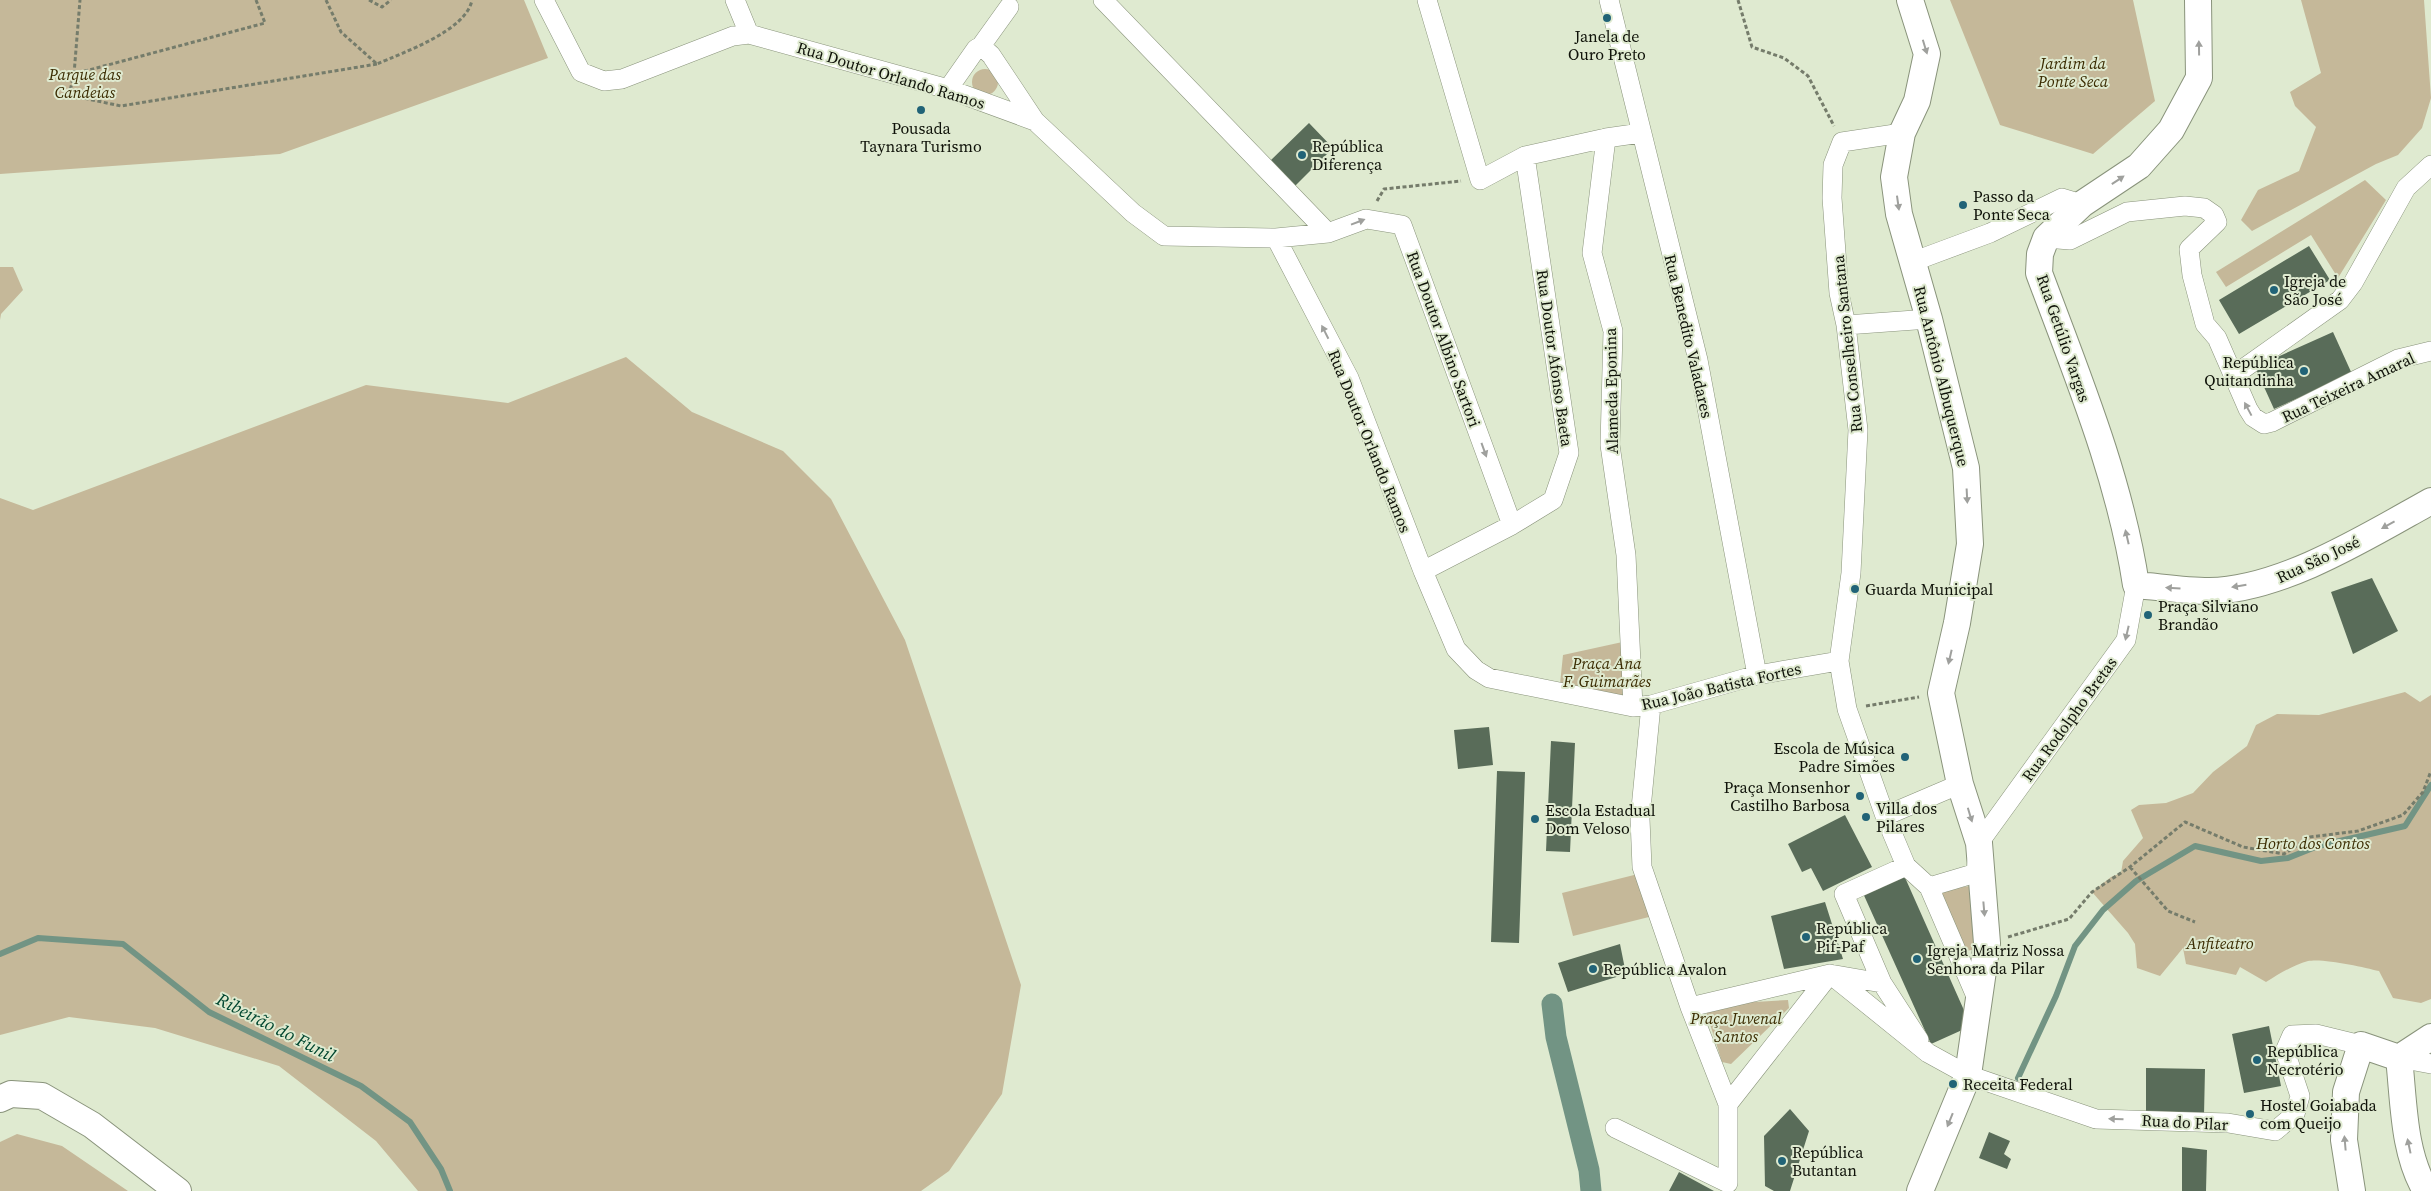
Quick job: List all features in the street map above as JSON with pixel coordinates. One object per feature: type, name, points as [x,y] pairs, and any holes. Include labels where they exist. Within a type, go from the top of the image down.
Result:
[{"type":"street","name":"Rua Doutor Orlando Ramos","points":[[544,0],[581,72],[604,81],[622,79],[733,36],[749,34],[948,88],[1035,121],[1133,213],[1164,236],[1276,238],[1349,378],[1423,571],[1456,649],[1476,670],[1489,678],[1642,706]]},
{"type":"street","points":[[735,0],[749,34]]},
{"type":"street","points":[[1103,0],[1328,233]]},
{"type":"street","points":[[1427,0],[1480,180],[1525,156],[1641,132]]},
{"type":"street","name":"Rua Benedito Valadares","points":[[1609,0],[1698,360],[1758,675]]},
{"type":"street","name":"Rua Antônio Albuquerque","points":[[1910,0],[1928,54],[1917,101],[1902,133],[1894,177],[1899,214],[1929,319],[1966,468],[1970,544],[1957,624],[1942,693],[1960,784],[1979,844],[1987,943],[1968,1075],[1920,1191]]},
{"type":"street","points":[[2046,238],[2082,204],[2139,166],[2171,130],[2199,78],[2198,0]]},
{"type":"street","points":[[948,88],[976,48],[981,46],[1009,7]]},
{"type":"street","points":[[981,46],[991,55],[1035,121]]},
{"type":"street","points":[[1842,142],[1902,133]]},
{"type":"street","name":"Alameda Eponina","points":[[1606,138],[1592,253],[1613,331],[1610,444],[1626,556],[1642,706],[1640,819],[1642,867],[1690,1007],[1728,1104]]},
{"type":"street","name":"Rua Conselheiro Santana","points":[[1842,142],[1833,165],[1832,198],[1839,293],[1846,325],[1858,430],[1852,573],[1840,660],[1847,709],[1885,816],[1906,866]]},
{"type":"street","points":[[2046,238],[2070,240],[2127,212],[2185,206],[2204,208],[2214,215],[2217,222],[2189,249],[2189,259],[2205,324],[2216,338],[2234,376],[2340,300],[2353,283],[2406,188],[2427,169],[2431,155]]},
{"type":"street","name":"Rua Doutor Afonso Baeta","points":[[1423,571],[1512,525],[1553,500],[1569,452],[1525,156]]},
{"type":"street","points":[[1912,262],[1990,233],[2062,198],[2082,204]]},
{"type":"street","name":"Rua Doutor Albino Sartori","points":[[1276,238],[1328,233],[1366,219],[1402,225],[1512,525]]},
{"type":"street","name":"Rua Getúlio Vargas","points":[[2046,238],[2040,254],[2039,274],[2084,395],[2121,509],[2136,585]]},
{"type":"street","points":[[1846,325],[1929,319]]},
{"type":"street","name":"Rua Teixeira Amaral","points":[[2234,376],[2253,417],[2264,424],[2272,422],[2398,359],[2431,351]]},
{"type":"street","name":"Rua São José","points":[[2136,585],[2210,591],[2274,581],[2356,543],[2431,501]]},
{"type":"street","name":"Rua Rodolpho Bretas","points":[[1979,844],[2126,640],[2136,585]]},
{"type":"street","name":"Rua João Batista Fortes","points":[[1642,706],[1758,675],[1840,660]]},
{"type":"street","points":[[1885,816],[1960,784]]},
{"type":"street","points":[[1929,887],[1976,873],[1979,844]]},
{"type":"street","points":[[1928,1053],[1882,983],[1844,894],[1906,866],[1929,887],[1978,1000],[1976,1015]]},
{"type":"street","points":[[1690,1007],[1830,974],[1882,983]]},
{"type":"street","points":[[1830,974],[1928,1053],[1968,1075]]},
{"type":"street","points":[[1615,1128],[1731,1188],[1728,1104],[1830,974]]},
{"type":"street","name":"Rua do Pilar","points":[[1968,1075],[2096,1119],[2228,1123],[2275,1131],[2295,1114],[2300,1096],[2285,1051],[2292,1035],[2316,1034],[2361,1044]]},
{"type":"street","points":[[2399,1058],[2431,1037]]},
{"type":"street","points":[[2352,1191],[2344,1140],[2346,1092],[2361,1044],[2399,1058],[2431,1064]]},
{"type":"street","points":[[2399,1058],[2408,1145],[2418,1177],[2426,1191]]},
{"type":"street","points":[[0,1099],[11,1094],[42,1096],[92,1125],[178,1191]]},
{"type":"path","points":[[80,0],[74,74],[69,95],[121,106],[377,64],[447,33],[471,6],[472,0]]},
{"type":"path","points":[[74,74],[265,23],[256,0]]},
{"type":"path","points":[[326,0],[342,32],[377,64]]},
{"type":"path","points":[[369,0],[382,7],[391,0]]},
{"type":"path","points":[[1738,0],[1752,47],[1784,58],[1808,76],[1842,142]]},
{"type":"path","points":[[1366,219],[1384,189],[1480,180]]},
{"type":"path","points":[[1847,709],[1942,693]]},
{"type":"path","points":[[1987,943],[2069,919],[2092,892],[2131,867],[2185,822],[2244,846],[2284,854],[2310,837],[2358,832],[2403,815],[2423,792],[2431,771]]},
{"type":"path","points":[[2131,867],[2168,911],[2195,922]]},
{"type":"green space","name":"Parque das Candeias","points":[[0,0],[524,0],[548,58],[280,154],[0,174]]},
{"type":"green space","name":"Jardim da Ponte Seca","points":[[1950,0],[2133,0],[2155,101],[2093,154],[2000,125]]},
{"type":"green space","points":[[2301,0],[2424,0],[2431,98],[2422,128],[2398,155],[2376,164],[2252,231],[2241,220],[2258,190],[2299,171],[2316,127],[2295,106],[2290,92],[2321,73]]},
{"type":"green space","points":[[985,69],[994,73],[998,82],[994,91],[985,95],[976,91],[972,82],[976,73]]},
{"type":"green space","points":[[2365,180],[2386,200],[2338,278],[2311,235],[2226,287],[2216,272]]},
{"type":"green space","points":[[0,267],[13,267],[23,290],[1,314],[0,320]]},
{"type":"green space","points":[[626,357],[692,412],[783,451],[831,499],[905,640],[1021,985],[1002,1094],[949,1171],[921,1191],[418,1191],[376,1141],[279,1066],[155,1028],[69,1017],[0,1035],[0,498],[33,510],[366,385],[508,403]]},
{"type":"green space","name":"Praça Ana F. Guimarães","points":[[1627,641],[1629,702],[1560,684],[1563,655]]},
{"type":"green space","name":"Horto dos Contos","points":[[2405,692],[2420,702],[2431,695],[2431,999],[2421,1003],[2393,998],[2379,971],[2343,963],[2315,960],[2286,970],[2266,982],[2240,967],[2236,975],[2186,964],[2183,948],[2160,976],[2137,968],[2135,944],[2128,933],[2092,892],[2111,877],[2121,873],[2123,861],[2143,838],[2131,810],[2139,805],[2166,803],[2193,793],[2213,772],[2247,746],[2256,725],[2277,714],[2319,715]]},
{"type":"green space","points":[[1650,871],[1661,914],[1573,936],[1562,893]]},
{"type":"green space","points":[[1987,883],[1977,949],[1966,951],[1940,891]]},
{"type":"green space","name":"Praça Juvenal Santos","points":[[1788,1000],[1789,1008],[1731,1064],[1722,1062],[1704,1005]]},
{"type":"green space","points":[[17,1134],[62,1146],[128,1191],[0,1191],[0,1142]]},
{"type":"building","name":"República Diferença","points":[[1309,123],[1333,148],[1295,186],[1270,161]]},
{"type":"building","name":"Igreja de São José","points":[[2309,246],[2330,280],[2239,334],[2219,300]]},
{"type":"building","name":"República Quitandinha","points":[[2333,332],[2352,374],[2274,409],[2255,367]]},
{"type":"building","points":[[2372,578],[2398,631],[2353,654],[2331,592]]},
{"type":"building","points":[[1489,727],[1493,765],[1458,769],[1454,730]]},
{"type":"building","points":[[1551,741],[1575,743],[1570,852],[1546,851]]},
{"type":"building","points":[[1497,771],[1525,772],[1519,943],[1491,942]]},
{"type":"building","points":[[1845,815],[1872,867],[1823,891],[1811,868],[1802,872],[1788,844]]},
{"type":"building","name":"Igreja Matriz Nossa Senhora da Pilar","points":[[1903,873],[1971,1026],[1931,1044],[1862,891]]},
{"type":"building","name":"República Pif-Paf","points":[[1825,902],[1843,959],[1784,969],[1771,916]]},
{"type":"building","name":"República Avalon","points":[[1620,944],[1626,974],[1568,992],[1558,963]]},
{"type":"building","name":"República Necrotério","points":[[2269,1026],[2281,1086],[2244,1093],[2232,1034]]},
{"type":"building","points":[[2146,1068],[2205,1069],[2204,1115],[2146,1114]]},
{"type":"building","name":"República Butantan","points":[[1790,1109],[1809,1131],[1790,1191],[1774,1191],[1765,1186],[1764,1136]]},
{"type":"building","points":[[1989,1132],[2010,1141],[2004,1154],[2011,1159],[2007,1169],[1979,1158]]},
{"type":"building","points":[[2182,1147],[2207,1150],[2206,1191],[2182,1191]]},
{"type":"building","points":[[1679,1172],[1714,1191],[1669,1191]]},
{"type":"waterway","points":[[2018,1078],[2056,996],[2075,946],[2103,910],[2136,881],[2195,846],[2261,861],[2288,858],[2318,846],[2405,826],[2431,785]]},
{"type":"waterway","name":"Ribeirão do Funil","points":[[0,954],[38,938],[123,944],[209,1012],[361,1086],[410,1122],[441,1169],[450,1191]]},
{"type":"waterway","points":[[1552,1004],[1556,1037],[1589,1170],[1591,1191]]},
{"type":"place","name":"Janela de Ouro Preto","points":[[1607,18]]},
{"type":"place","name":"Pousada Taynara Turismo","points":[[921,110]]},
{"type":"place","name":"República Diferença","points":[[1302,155]]},
{"type":"place","name":"Passo da Ponte Seca","points":[[1963,205]]},
{"type":"place","name":"Igreja de São José","points":[[2274,290]]},
{"type":"place","name":"República Quitandinha","points":[[2304,371]]},
{"type":"place","name":"Guarda Municipal","points":[[1855,589]]},
{"type":"place","name":"Praça Silviano Brandão","points":[[2148,615]]},
{"type":"place","name":"Escola de Música Padre Simões","points":[[1905,757]]},
{"type":"place","name":"Praça Monsenhor Castilho Barbosa","points":[[1860,796]]},
{"type":"place","name":"Villa dos Pilares","points":[[1866,817]]},
{"type":"place","name":"Escola Estadual Dom Veloso","points":[[1535,819]]},
{"type":"place","name":"República Pif-Paf","points":[[1806,937]]},
{"type":"place","name":"Igreja Matriz Nossa Senhora da Pilar","points":[[1917,959]]},
{"type":"place","name":"República Avalon","points":[[1593,969]]},
{"type":"place","name":"República Necrotério","points":[[2257,1060]]},
{"type":"place","name":"Receita Federal","points":[[1953,1084]]},
{"type":"place","name":"Hostel Goiabada com Queijo","points":[[2250,1114]]},
{"type":"place","name":"República Butantan","points":[[1782,1161]]},
{"type":"park label","name":"Anfiteatro","points":[[2220,943]]}]
